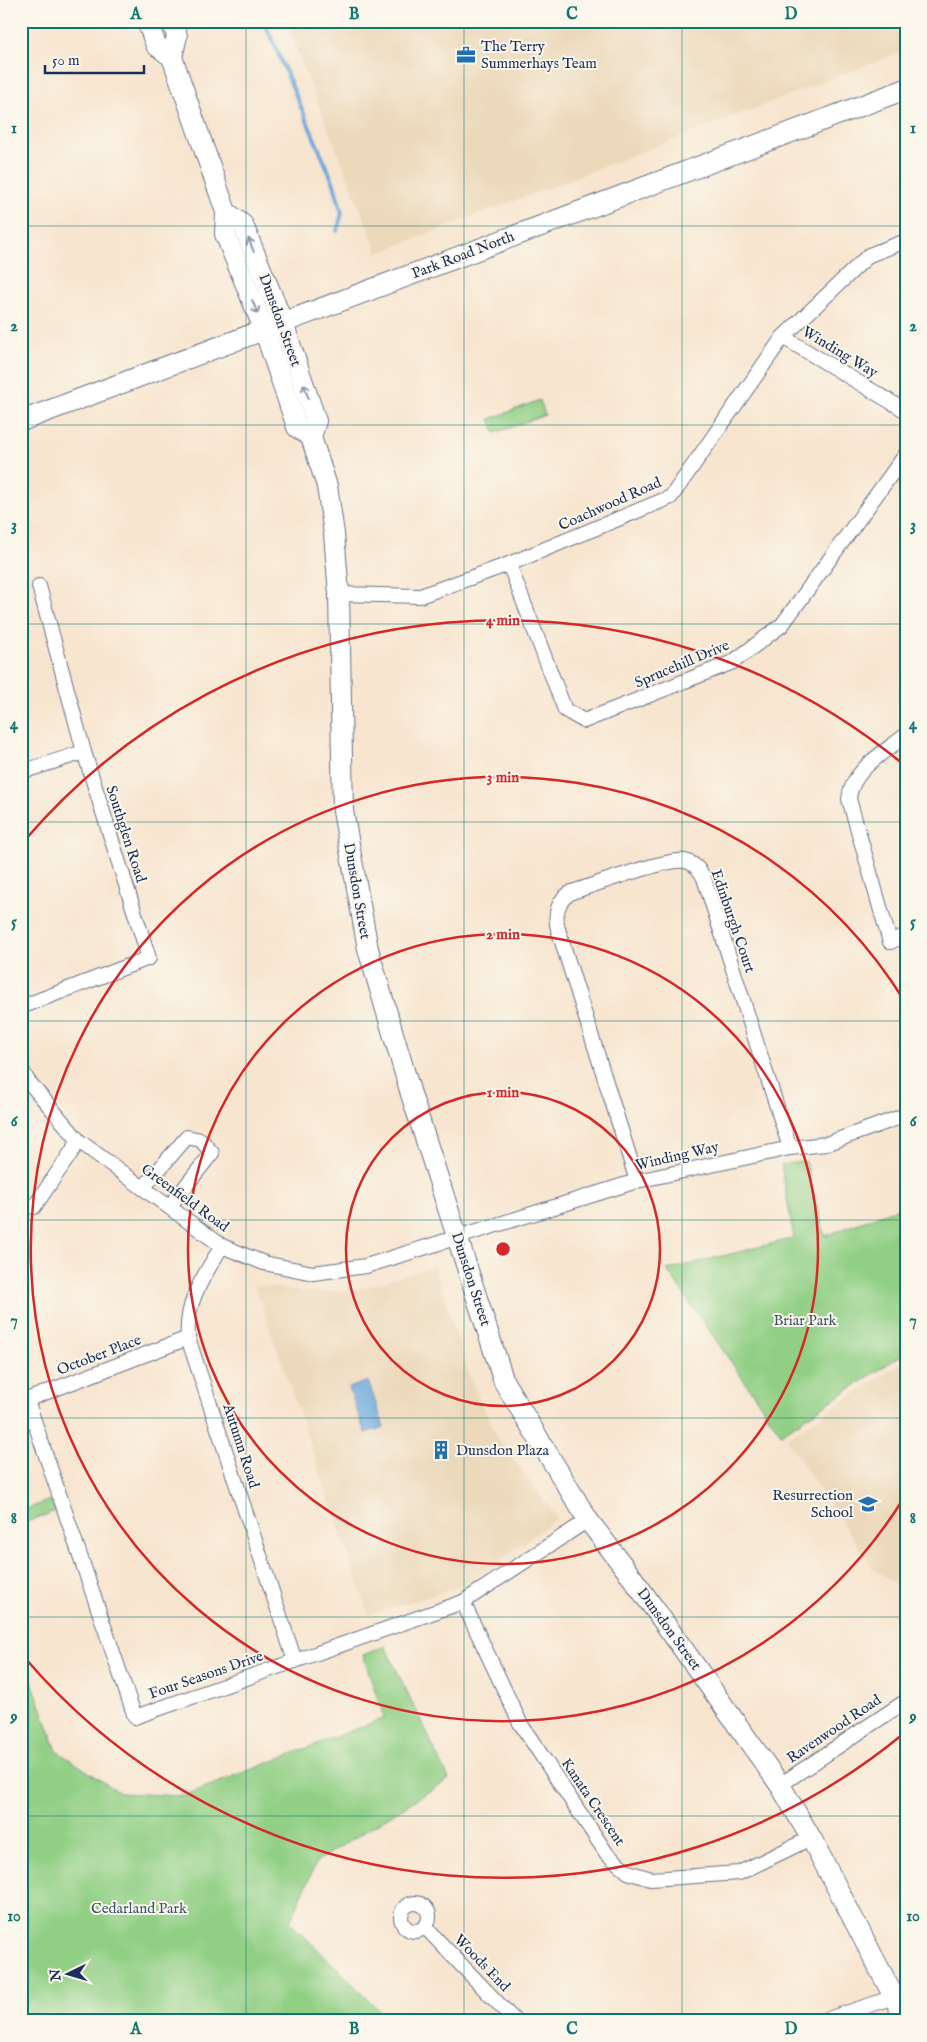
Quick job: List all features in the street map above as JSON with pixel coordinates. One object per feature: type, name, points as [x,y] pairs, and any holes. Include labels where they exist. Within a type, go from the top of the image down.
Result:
[{"type":"main road","name":"Dunsdon Street","points":[[147,21],[156,44],[172,57],[226,212],[225,234],[273,326],[297,427],[312,437],[327,486],[340,594],[343,811],[368,949],[411,1094],[504,1382],[588,1520],[632,1576],[780,1784],[811,1838],[906,2020]]},
{"type":"main road","points":[[172,21],[178,36],[172,57]]},
{"type":"main road","name":"Park Road North","points":[[21,421],[906,88]]},
{"type":"street","name":"Coachwood Road","points":[[340,594],[420,596],[509,564],[671,497],[783,337],[869,255],[906,241]]},
{"type":"street","name":"Winding Way","points":[[783,337],[906,411]]},
{"type":"street","name":"Sprucehill Drive","points":[[509,564],[565,710],[584,721],[733,662],[782,625],[906,454]]},
{"type":"street","name":"Southglen Road","points":[[21,1007],[149,958],[84,752],[39,586]]},
{"type":"street","points":[[906,735],[858,774],[852,785],[849,799],[890,942],[906,935]]},
{"type":"street","points":[[21,772],[84,752]]},
{"type":"street","name":"Edinburgh Court","points":[[637,1182],[558,929],[556,913],[561,901],[572,892],[670,862],[690,863],[699,869],[704,878],[790,1148]]},
{"type":"street","name":"Greenfield Road","points":[[21,1068],[28,1081],[79,1141],[222,1246],[264,1263],[313,1272],[366,1266],[458,1239]]},
{"type":"street","name":"Winding Way","points":[[458,1239],[637,1182],[790,1148],[826,1144],[906,1115]]},
{"type":"street","points":[[143,1188],[187,1137],[201,1140],[212,1153],[169,1207]]},
{"type":"street","points":[[34,1207],[79,1141]]},
{"type":"street","name":"Autumn Road","points":[[222,1246],[194,1294],[188,1310],[188,1338],[295,1661]]},
{"type":"street","name":"October Place","points":[[24,1401],[188,1338]]},
{"type":"street","name":"Four Seasons Drive","points":[[24,1401],[135,1717],[463,1602],[588,1520]]},
{"type":"street","name":"Kanata Crescent","points":[[463,1602],[520,1722],[607,1854],[628,1872],[651,1879],[739,1873],[811,1838]]},
{"type":"street","name":"Ravenwood Road","points":[[780,1784],[906,1701]]},
{"type":"street","name":"Woods End","points":[[425,1927],[515,2021]]},
{"type":"street","points":[[822,2021],[894,1997]]},
{"type":"shaded area","points":[[285,21],[906,21],[906,50],[378,253]]},
{"type":"shaded area","points":[[434,1266],[472,1383],[498,1439],[557,1518],[469,1584],[369,1615],[255,1285],[308,1292],[353,1291]]},
{"type":"shaded area","name":"Resurrection School","points":[[906,1360],[906,1591],[873,1568],[786,1439]]},
{"type":"green space","points":[[540,400],[545,415],[495,433],[490,419]]},
{"type":"green space","name":"Briar Park","points":[[806,1161],[825,1236],[906,1205],[906,1352],[781,1434],[667,1270],[794,1238],[781,1165]]},
{"type":"green space","points":[[50,1500],[56,1511],[21,1524],[21,1511]]},
{"type":"green space","name":"Cedarland Park","points":[[385,1646],[449,1779],[317,1861],[290,1922],[390,2021],[21,2021],[21,1651],[57,1751],[120,1793],[183,1796],[384,1718],[363,1655]]},
{"type":"water","points":[[368,1381],[384,1427],[365,1433],[349,1388]]},
{"type":"waterway","points":[[264,21],[334,184],[342,213],[337,231]]},
{"type":"place","name":"The Terry Summerhays Team","points":[[466,55]]},
{"type":"place","name":"Dunsdon Plaza","points":[[441,1450]]},
{"type":"place","name":"Resurrection School","points":[[868,1504]]}]
